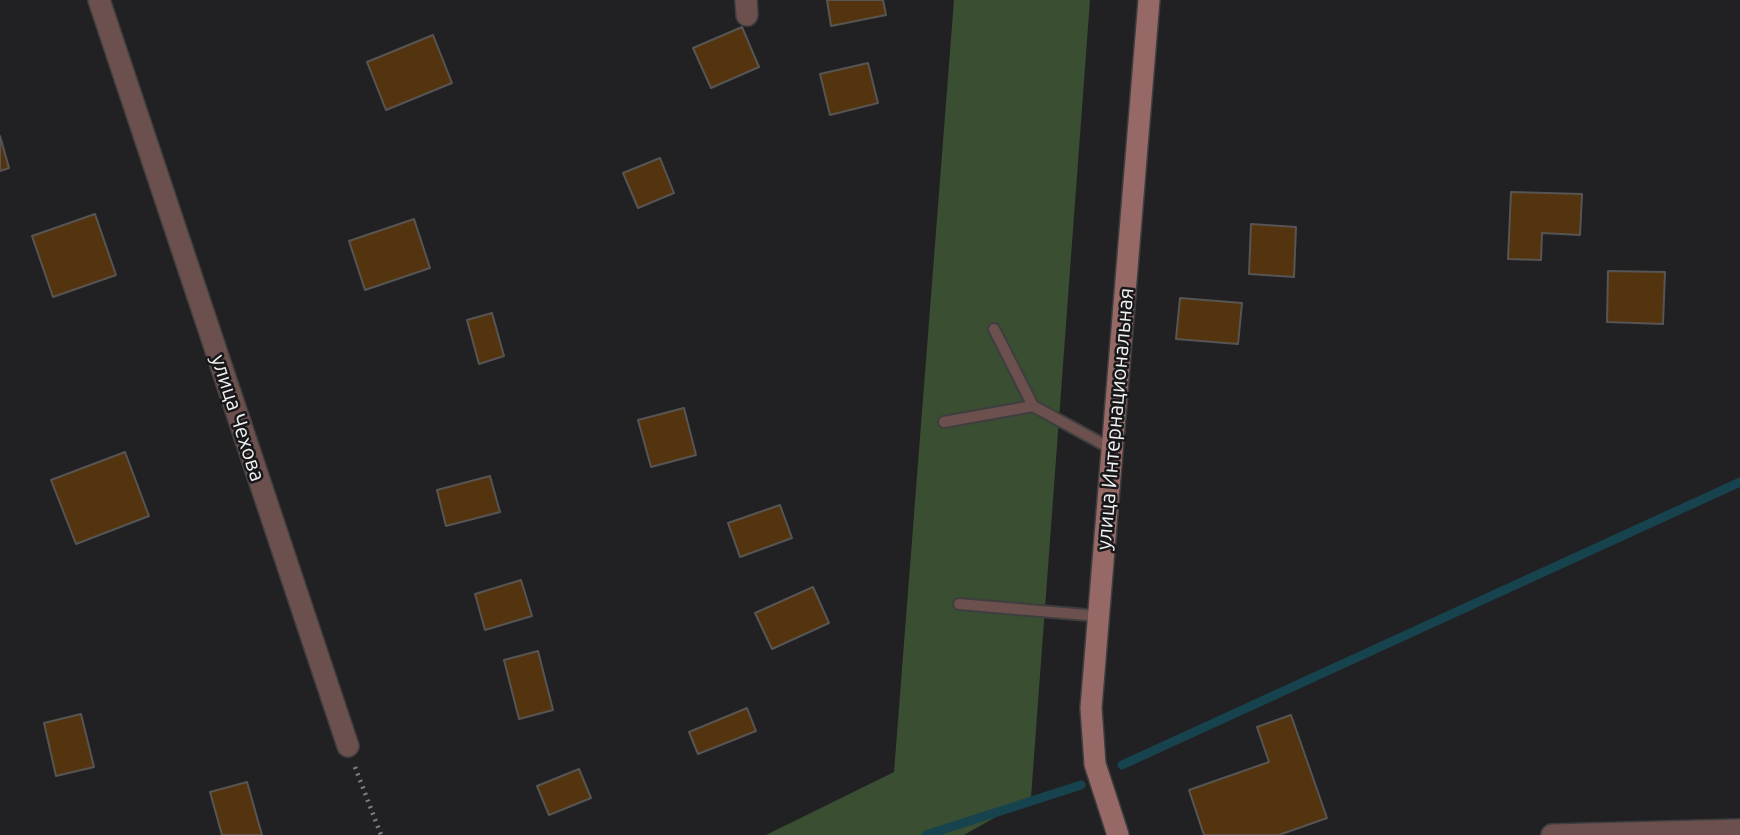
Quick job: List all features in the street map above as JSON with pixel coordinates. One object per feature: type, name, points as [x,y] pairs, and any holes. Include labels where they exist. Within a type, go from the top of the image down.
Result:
[{"type":"main road","name":"улица Интернациональная","points":[[1118,835],[1095,764],[1091,708],[1149,0]]},
{"type":"street","name":"улица Чехова","points":[[99,0],[348,746]]},
{"type":"street","points":[[1552,835],[1740,830]]},
{"type":"lane","points":[[994,329],[1033,406],[1112,449]]},
{"type":"lane","points":[[944,422],[1033,406]]},
{"type":"lane","points":[[958,604],[1098,616]]},
{"type":"path","points":[[348,746],[380,835]]},
{"type":"green space","points":[[954,0],[1090,0],[1031,797],[964,835],[766,835],[894,772]]},
{"type":"building","points":[[827,0],[883,0],[886,15],[831,26]]},
{"type":"building","points":[[742,27],[759,67],[711,88],[693,48]]},
{"type":"building","points":[[433,35],[452,83],[386,110],[367,62]]},
{"type":"building","points":[[868,63],[878,103],[830,115],[820,74]]},
{"type":"building","points":[[0,136],[9,168],[0,171]]},
{"type":"building","points":[[660,158],[674,193],[638,208],[623,173]]},
{"type":"building","points":[[1511,192],[1582,194],[1580,235],[1542,233],[1541,260],[1508,259]]},
{"type":"building","points":[[95,214],[116,275],[53,297],[32,236]]},
{"type":"building","points":[[414,219],[430,268],[365,290],[349,241]]},
{"type":"building","points":[[1251,224],[1296,227],[1294,277],[1249,274]]},
{"type":"building","points":[[1608,271],[1665,272],[1663,324],[1607,322]]},
{"type":"building","points":[[1180,298],[1242,303],[1238,344],[1176,339]]},
{"type":"building","points":[[492,313],[504,356],[479,364],[467,320]]},
{"type":"building","points":[[684,408],[696,455],[651,467],[638,420]]},
{"type":"building","points":[[125,452],[149,516],[76,544],[51,480]]},
{"type":"building","points":[[490,476],[500,512],[446,526],[437,490]]},
{"type":"building","points":[[780,505],[792,538],[740,557],[728,523]]},
{"type":"building","points":[[521,580],[532,616],[485,630],[475,594]]},
{"type":"building","points":[[813,587],[829,623],[772,649],[755,613]]},
{"type":"building","points":[[538,651],[553,710],[519,719],[504,660]]},
{"type":"building","points":[[747,708],[756,731],[698,754],[689,732]]},
{"type":"building","points":[[81,714],[94,767],[56,776],[44,723]]},
{"type":"building","points":[[1291,715],[1327,818],[1279,835],[1204,835],[1189,790],[1269,762],[1257,727]]},
{"type":"building","points":[[579,769],[591,798],[549,815],[537,786]]},
{"type":"building","points":[[247,782],[262,835],[222,835],[210,792]]},
{"type":"waterway","points":[[1122,765],[1740,482]]},
{"type":"waterway","points":[[926,835],[1081,785]]}]
